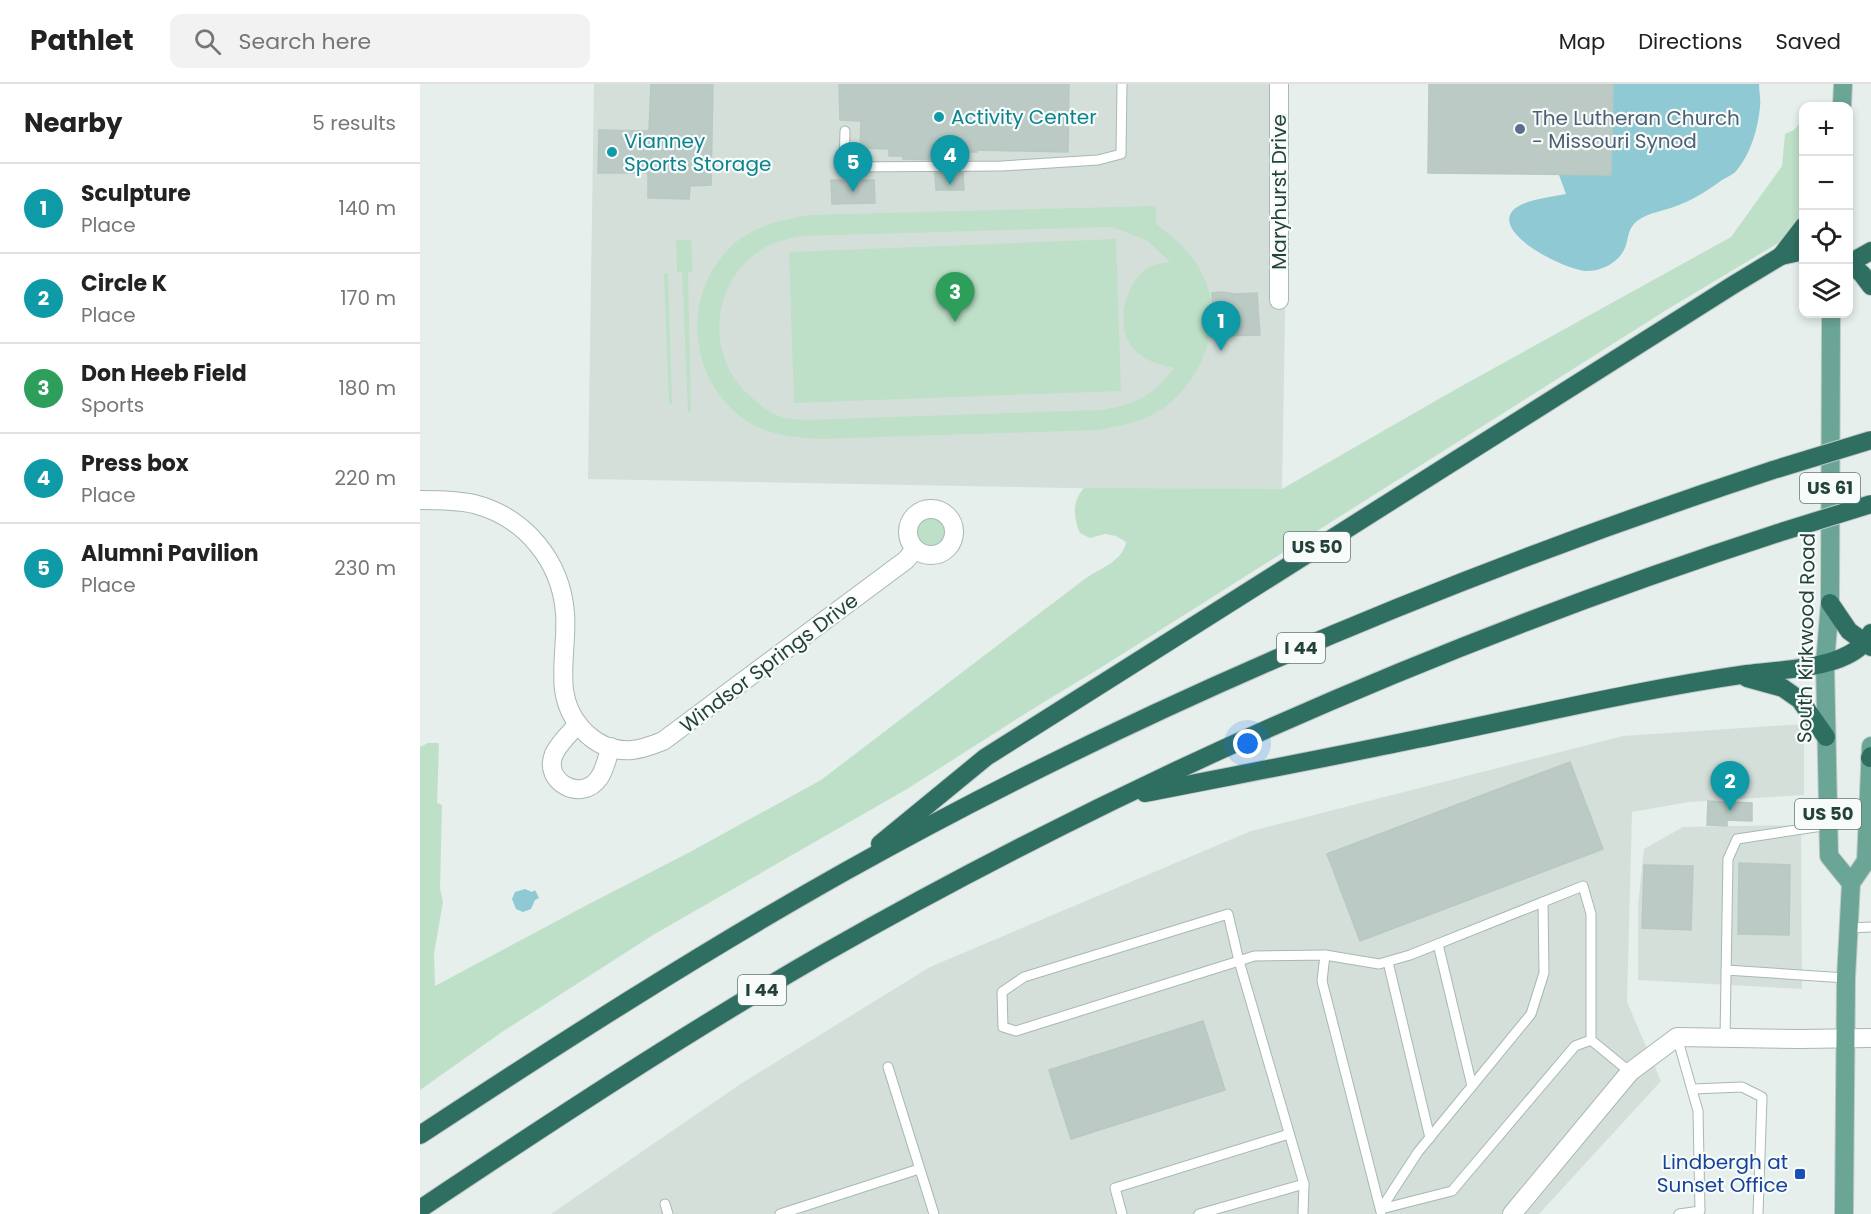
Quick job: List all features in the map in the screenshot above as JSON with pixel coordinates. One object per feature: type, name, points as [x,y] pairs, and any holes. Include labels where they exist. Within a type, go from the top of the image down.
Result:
[{"type":"highway","points":[[1781,256],[1799,231]]},
{"type":"highway","name":"US 50","points":[[848,870],[986,757],[1781,256],[1799,251]]},
{"type":"highway","points":[[1853,261],[1871,251]]},
{"type":"highway","points":[[1850,264],[1871,286]]},
{"type":"highway","name":"I 44","points":[[420,1135],[627,1000],[720,944],[848,870],[1086,746],[1291,652],[1498,567],[1594,531],[1773,470],[1871,440]]},
{"type":"highway","name":"I 44","points":[[420,1209],[642,1063],[762,990],[915,903],[1120,798],[1232,745],[1427,660],[1626,585],[1871,504]]},
{"type":"highway","points":[[1830,603],[1849,631],[1869,641]]},
{"type":"highway","points":[[1120,798],[1523,716],[1739,675],[1825,663],[1841,659],[1869,641]]},
{"type":"highway","points":[[1739,675],[1783,688],[1800,700],[1826,737]]},
{"type":"main road","points":[[1842,102],[1843,84]]},
{"type":"main road","name":"South Kirkwood Road","points":[[1831,318],[1830,603],[1825,663],[1829,856],[1851,883]]},
{"type":"main road","name":"US 50","points":[[1844,1214],[1846,978],[1851,883],[1866,861],[1871,746]]},
{"type":"street","name":"Maryhurst Drive","points":[[1279,300],[1280,84]]},
{"type":"street","name":"Windsor Springs Drive","points":[[420,500],[460,502],[494,511],[522,527],[544,553],[554,569],[563,599],[566,703],[578,724],[593,740],[621,750],[634,750],[663,741],[906,560],[915,549]]},
{"type":"street","points":[[578,724],[555,752],[552,760],[552,769],[560,783],[576,790],[592,785],[602,772],[611,747]]},
{"type":"street","points":[[1512,1214],[1630,1072],[1677,1036],[1871,1038]]},
{"type":"lane","points":[[845,131],[844,167],[1002,166],[1098,160],[1121,154],[1122,84]]},
{"type":"lane","points":[[1725,1038],[1728,859],[1737,839],[1829,825]]},
{"type":"lane","points":[[1303,1214],[1304,1184],[1239,961],[1228,914],[1024,977],[1002,992],[1003,1027],[1017,1031],[1239,961],[1254,956],[1325,955],[1379,964],[1388,962],[1583,886],[1591,914],[1591,1040]]},
{"type":"lane","points":[[1381,1211],[1430,1138],[1531,1014],[1544,973],[1543,902]]},
{"type":"lane","points":[[1849,928],[1871,927]]},
{"type":"lane","points":[[1438,944],[1472,1086]]},
{"type":"lane","points":[[1325,955],[1322,981],[1381,1211]]},
{"type":"lane","points":[[1388,962],[1430,1138]]},
{"type":"lane","points":[[1726,970],[1846,978]]},
{"type":"lane","points":[[1677,1036],[1698,1111],[1700,1211]]},
{"type":"lane","points":[[1591,1040],[1630,1072]]},
{"type":"lane","points":[[1381,1211],[1452,1191],[1575,1046],[1591,1040]]},
{"type":"lane","points":[[888,1067],[934,1214]]},
{"type":"lane","points":[[1693,1089],[1742,1087],[1762,1097],[1758,1214]]},
{"type":"lane","points":[[1122,1214],[1115,1188],[1289,1134]]},
{"type":"lane","points":[[780,1214],[920,1169]]},
{"type":"lane","points":[[1199,1214],[1304,1184]]},
{"type":"lane","points":[[665,1204],[668,1214]]},
{"type":"lane","points":[[1679,1214],[1700,1211],[1710,1214]]},
{"type":"shaded area","points":[[594,84],[1289,84],[1282,489],[1175,490],[588,479]]},
{"type":"shaded area","points":[[1804,724],[1804,795],[1689,802],[1632,812],[1627,1002],[1661,1081],[1539,1214],[551,1214],[742,1083],[930,967],[1251,831],[1623,736]]},
{"type":"shaded area","points":[[1801,825],[1802,989],[1638,980],[1638,905],[1644,849],[1683,827]]},
{"type":"green space","points":[[1799,124],[1799,216],[1785,239],[1668,309],[907,789],[653,935],[502,1032],[420,1090],[420,747],[428,743],[439,743],[437,803],[442,805],[440,888],[443,902],[434,954],[435,986],[690,852],[821,780],[1086,578],[1116,559],[1124,549],[1126,542],[1116,536],[1105,534],[1090,538],[1080,533],[1075,510],[1077,498],[1084,488],[1282,489],[1458,388],[1731,237],[1782,166],[1785,134],[1794,130]]},
{"type":"green space","points":[[1156,206],[1156,224],[1185,249],[1197,264],[1206,282],[1211,300],[1210,336],[1196,371],[1186,387],[1159,411],[1122,425],[1098,430],[819,439],[771,432],[745,420],[725,402],[711,381],[701,358],[697,333],[699,308],[705,284],[718,262],[736,242],[761,227],[808,215]],"holes":[[[1112,227],[1148,241],[1170,262],[1148,268],[1133,283],[1125,305],[1124,328],[1127,339],[1137,352],[1152,361],[1174,368],[1158,386],[1142,398],[1124,405],[1101,410],[790,419],[773,413],[748,394],[734,378],[725,359],[720,338],[720,318],[724,298],[733,279],[746,262],[763,249],[782,241],[802,236]]]},
{"type":"green space","points":[[1116,239],[1121,391],[794,403],[789,252]]},
{"type":"green space","points":[[676,240],[691,240],[693,272],[688,272],[691,412],[688,412],[682,272],[677,272]]},
{"type":"green space","points":[[664,273],[668,273],[672,404],[669,404]]},
{"type":"green space","points":[[931,517],[937,518],[945,526],[945,538],[937,546],[931,547],[925,546],[917,538],[916,532],[917,526],[925,518]]},
{"type":"water","points":[[1613,84],[1759,84],[1758,123],[1746,156],[1734,173],[1690,200],[1634,223],[1620,256],[1605,267],[1587,271],[1565,265],[1537,251],[1514,232],[1509,222],[1511,213],[1521,205],[1566,194],[1559,175],[1611,175]]},
{"type":"water","points":[[525,889],[532,892],[535,890],[539,898],[535,900],[531,909],[523,912],[516,909],[512,899],[515,892]]},
{"type":"building","points":[[651,84],[713,84],[711,185],[690,186],[689,199],[648,198],[648,173],[598,173],[599,130],[649,131]]},
{"type":"building","points":[[839,84],[1069,84],[1068,152],[977,150],[977,152],[962,152],[963,159],[935,160],[903,159],[903,156],[889,156],[889,149],[860,148],[861,121],[840,120]]},
{"type":"building","name":"The Lutheran Church - Missouri Synod","points":[[1429,84],[1613,84],[1611,175],[1428,173]]},
{"type":"building","points":[[935,173],[963,173],[964,190],[936,190]]},
{"type":"building","points":[[831,180],[874,180],[875,203],[832,204]]},
{"type":"building","points":[[1212,293],[1257,293],[1260,335],[1214,336]]},
{"type":"building","points":[[1570,762],[1603,849],[1360,941],[1327,854]]},
{"type":"building","points":[[1708,801],[1752,803],[1752,821],[1727,820],[1727,826],[1707,825]]},
{"type":"building","points":[[1739,863],[1790,865],[1789,935],[1738,934]]},
{"type":"building","points":[[1644,865],[1693,866],[1691,930],[1642,928]]},
{"type":"building","points":[[1203,1021],[1225,1090],[1071,1139],[1049,1070]]},
{"type":"place","name":"Activity Center","points":[[939,117]]},
{"type":"place","name":"The Lutheran Church - Missouri Synod","points":[[1520,129]]},
{"type":"place","name":"Vianney Sports Storage","points":[[612,152]]},
{"type":"place","name":"Press box","points":[[950,185]]},
{"type":"place","name":"Alumni Pavilion","points":[[853,192]]},
{"type":"place","name":"Don Heeb Field","points":[[955,322]]},
{"type":"place","name":"Sculpture","points":[[1221,351]]},
{"type":"place","name":"Circle K","points":[[1730,811]]},
{"type":"place","name":"Lindbergh at Sunset Office","points":[[1800,1174]]}]
